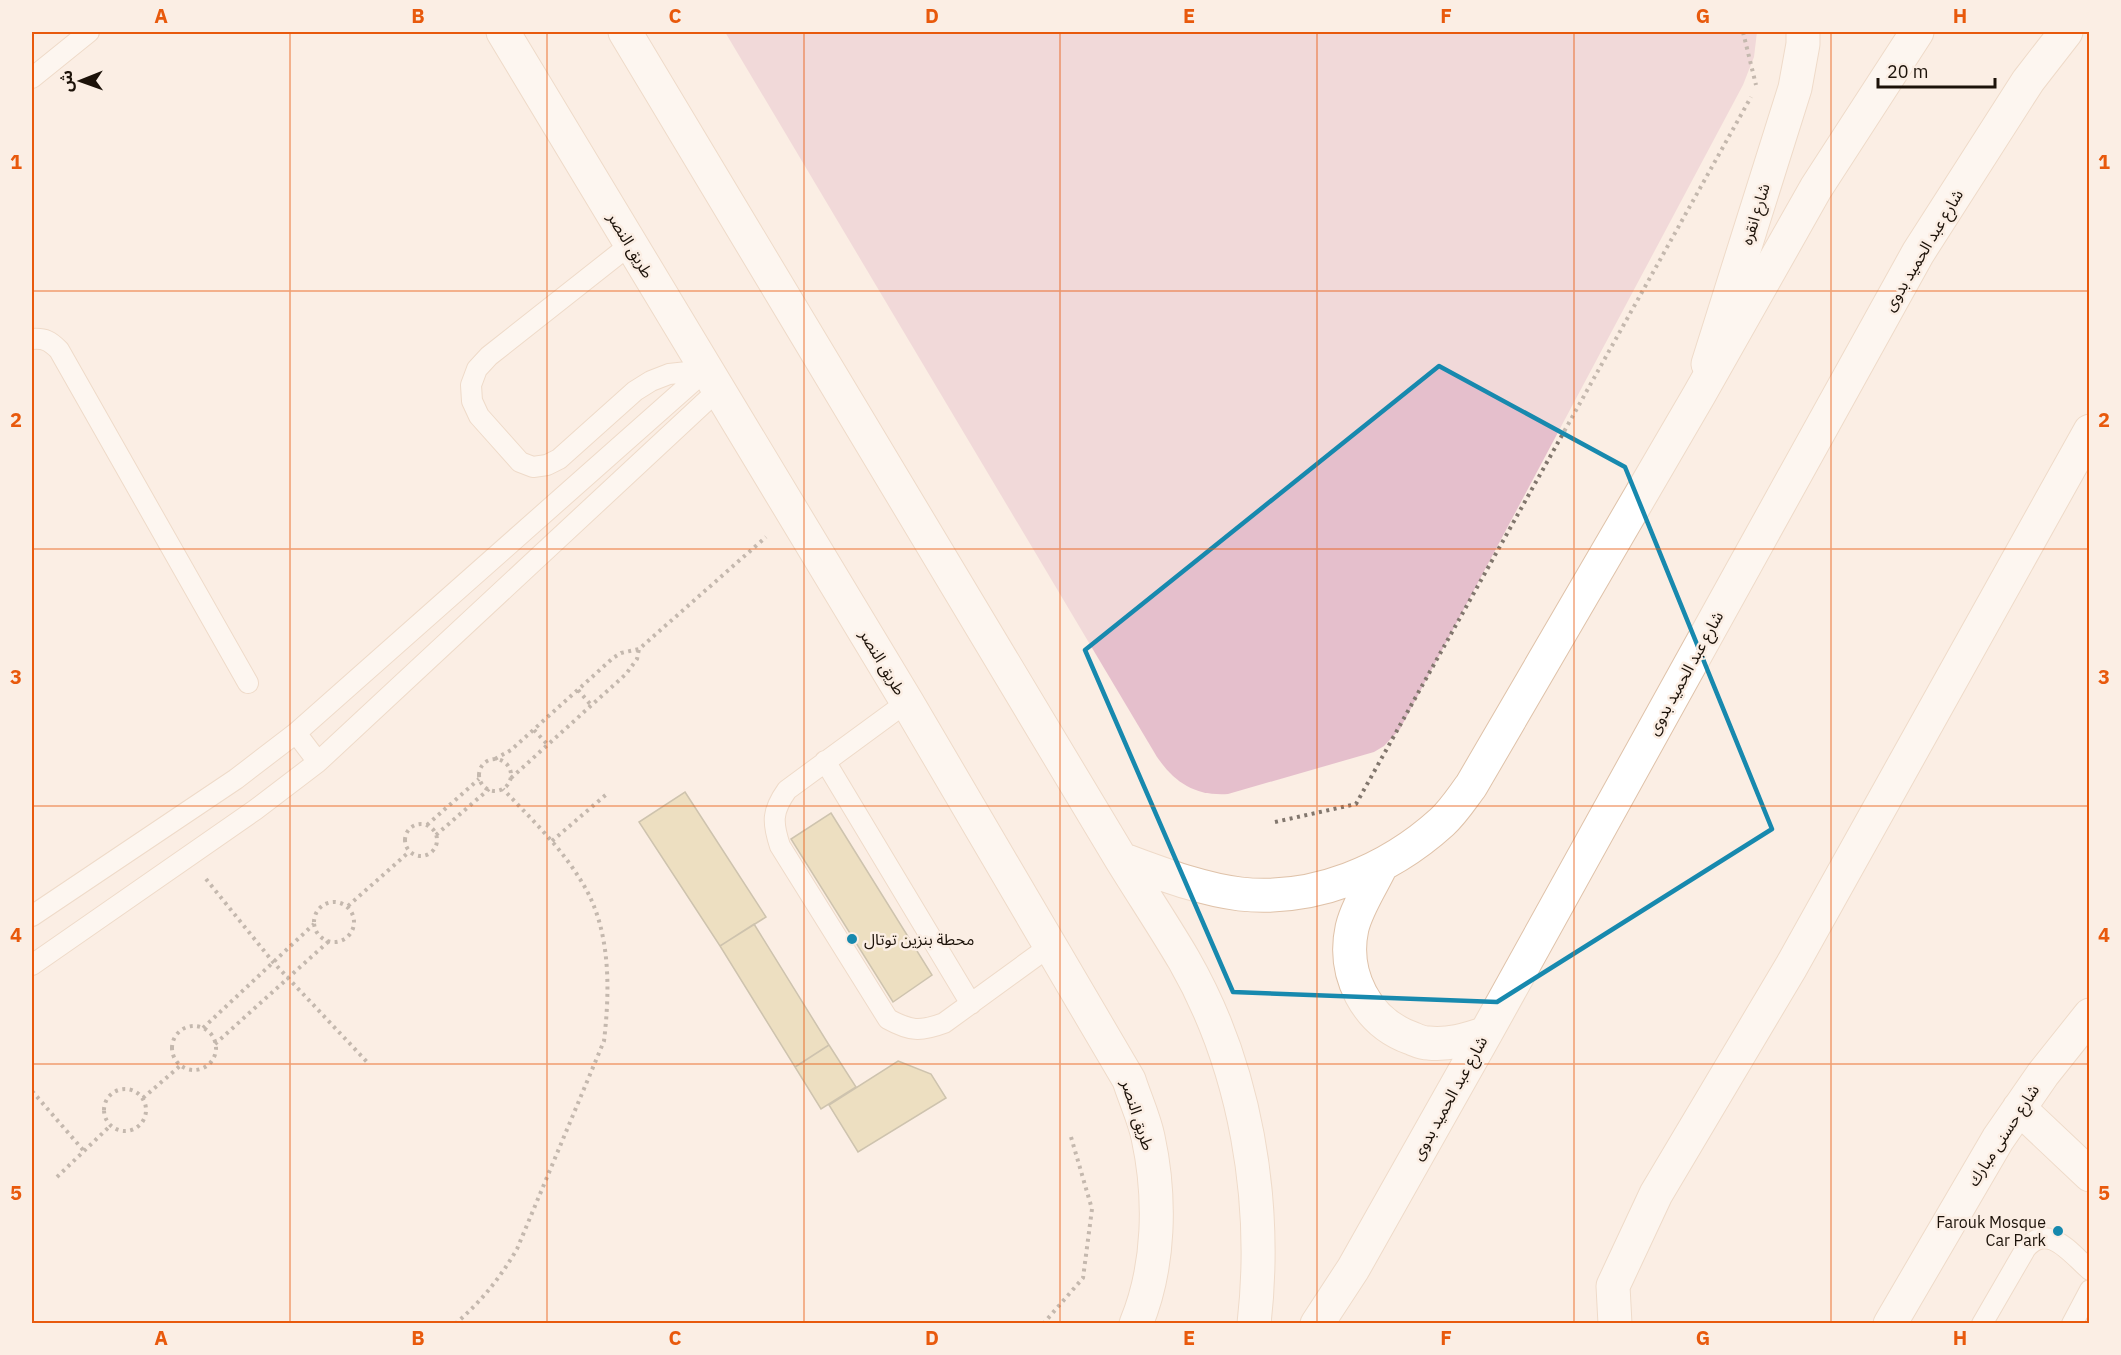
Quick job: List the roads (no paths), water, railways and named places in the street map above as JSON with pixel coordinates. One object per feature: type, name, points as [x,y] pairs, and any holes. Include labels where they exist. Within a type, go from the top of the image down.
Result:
[{"type":"main road","name":"طريق النصر","points":[[503,32],[907,702],[1129,1080],[1148,1136],[1157,1194],[1155,1253],[1142,1310],[1136,1323]]},
{"type":"main road","points":[[625,32],[1121,859],[1185,961],[1206,1003],[1224,1051],[1249,1147],[1257,1223],[1257,1298],[1254,1323]]},
{"type":"main road","name":"شارع انقره","points":[[1699,395],[1795,88],[1803,32]]},
{"type":"main road","points":[[1121,859],[1196,885],[1241,894],[1289,894],[1335,885],[1381,866],[1414,846],[1444,820],[1471,786],[1816,189],[1917,32]]},
{"type":"main road","name":"شارع عبد الحميد بدوى","points":[[1317,1323],[1353,1269],[1486,1033],[1918,253],[2028,81],[2066,32]]},
{"type":"main road","points":[[1615,1323],[1612,1286],[1656,1194],[1791,967],[2090,430]]},
{"type":"main road","points":[[1381,866],[1353,927],[1349,958],[1356,988],[1373,1014],[1397,1033],[1426,1043],[1457,1043],[1486,1033]]},
{"type":"main road","name":"شارع حسنى مبارك","points":[[1890,1323],[2019,1108],[2090,1015]]},
{"type":"main road","points":[[2019,1108],[2090,1175]]},
{"type":"lane","points":[[32,78],[89,32]]},
{"type":"lane","points":[[631,244],[477,369],[471,384],[472,401],[479,416],[520,462],[533,467],[547,465],[559,459],[635,391],[651,381],[669,374],[712,380]]},
{"type":"lane","points":[[32,339],[41,338],[50,341],[59,350],[248,683]]},
{"type":"lane","points":[[32,916],[236,779],[296,733],[387,651],[712,380]]},
{"type":"lane","points":[[32,964],[279,792],[318,762],[411,676],[712,380]]},
{"type":"lane","points":[[387,651],[411,676]]},
{"type":"lane","points":[[907,702],[787,790],[776,805],[774,826],[780,846],[888,1019],[905,1028],[925,1030],[944,1023],[1050,946]]},
{"type":"lane","points":[[296,733],[318,762]]},
{"type":"lane","points":[[825,761],[971,1004]]},
{"type":"lane","points":[[1982,1323],[2026,1248],[2039,1238],[2048,1237],[2058,1242],[2090,1270]]},
{"type":"lane","points":[[2072,1323],[2090,1290]]},
{"type":"place","name":"محطة بنزين توتال","points":[[852,939]]},
{"type":"place","name":"Farouk Mosque Car Park","points":[[2058,1231]]}]
